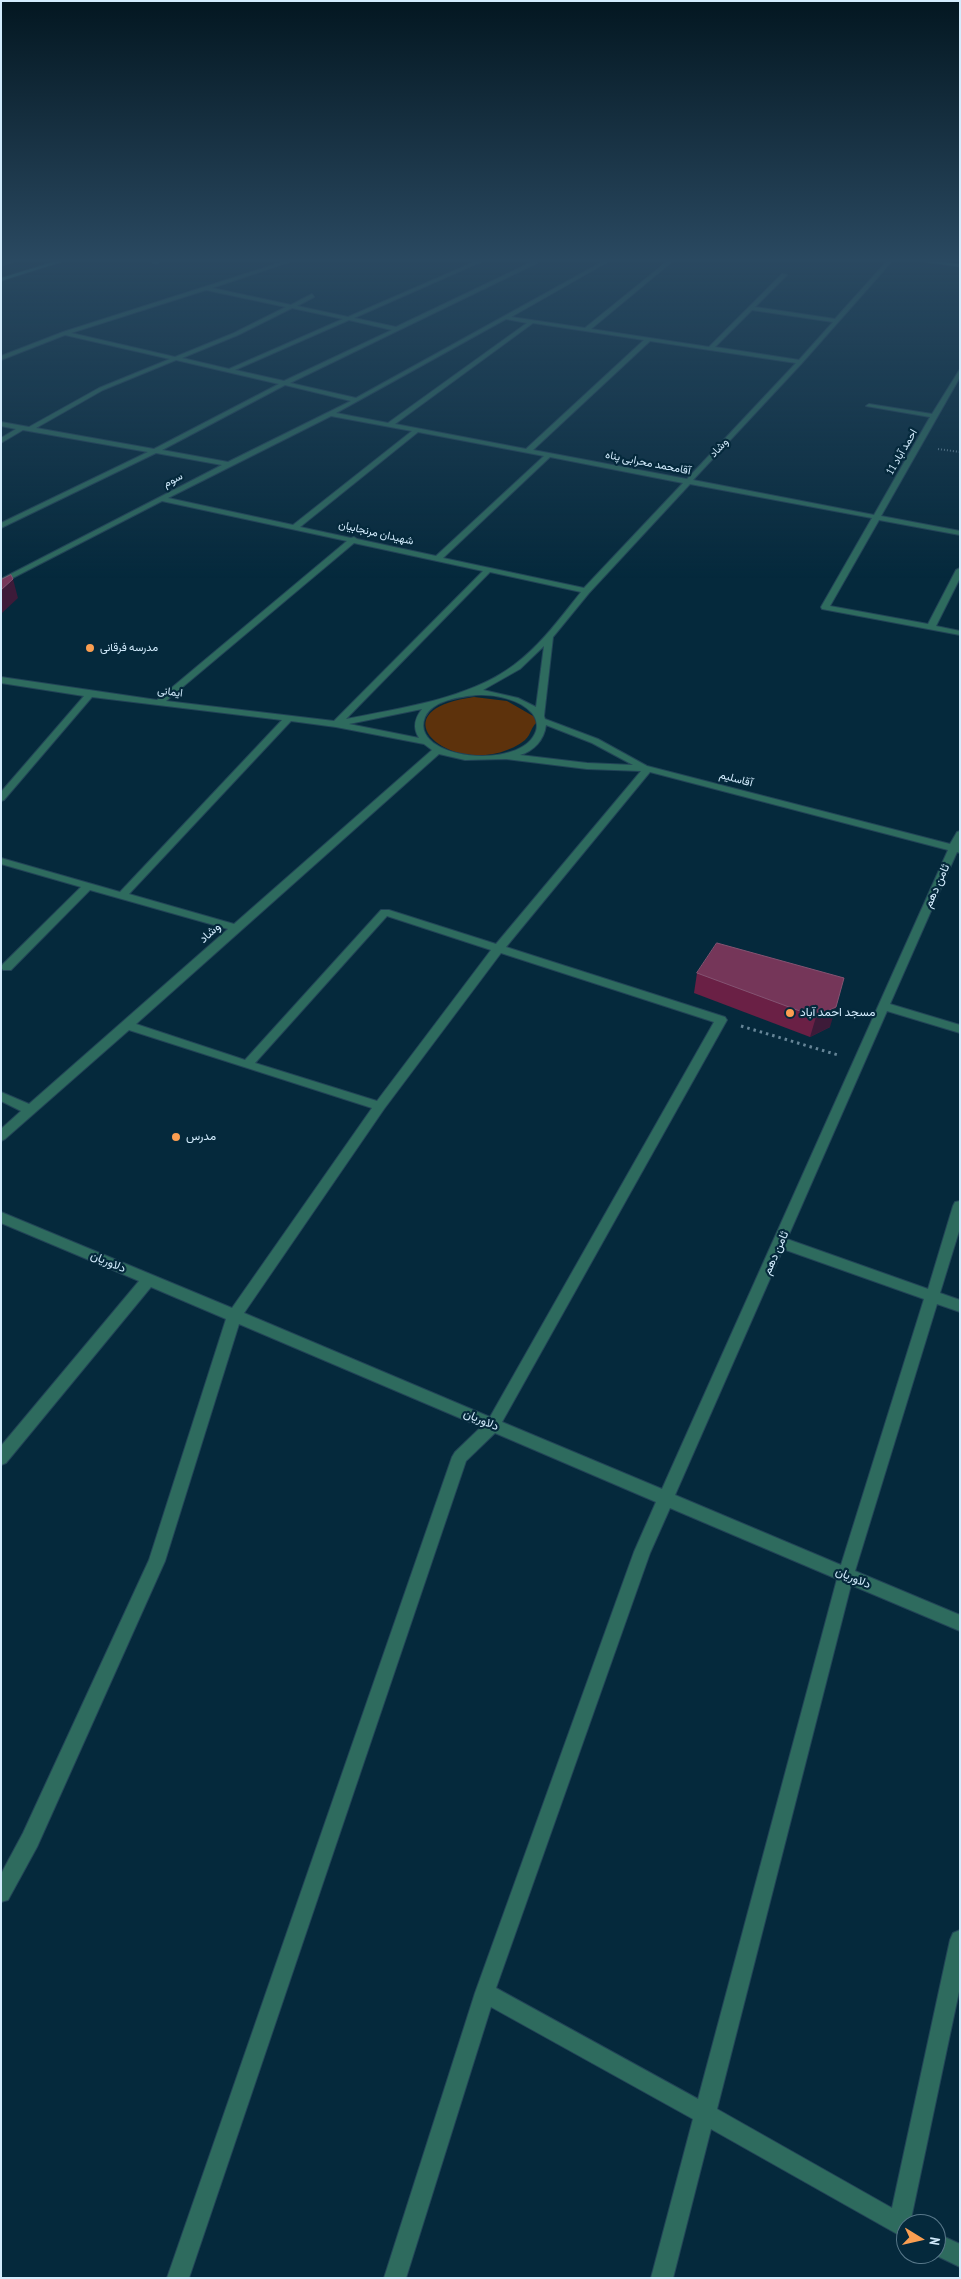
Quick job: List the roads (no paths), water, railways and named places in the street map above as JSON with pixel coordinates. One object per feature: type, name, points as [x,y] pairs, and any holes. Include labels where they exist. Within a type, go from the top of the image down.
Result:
[{"type":"street","points":[[30,429],[101,389],[157,366]]},
{"type":"street","points":[[208,366],[358,400]]},
{"type":"street","points":[[229,371],[240,366]]},
{"type":"street","points":[[1,526],[155,451],[320,366]]},
{"type":"street","name":"سوم","points":[[1,582],[228,464],[332,414],[419,366]]},
{"type":"street","points":[[389,424],[469,366]]},
{"type":"street","points":[[528,451],[620,366]]},
{"type":"street","name":"وشاد","points":[[470,693],[518,667],[549,638],[586,591],[796,366]]},
{"type":"street","name":"احمد آباد 11","points":[[931,627],[825,607],[959,373]]},
{"type":"street","points":[[869,406],[934,416]]},
{"type":"street","name":"آقامحمد محرابی پناه","points":[[332,414],[960,533]]},
{"type":"street","points":[[1,424],[228,464]]},
{"type":"street","points":[[1,441],[22,428]]},
{"type":"street","points":[[296,527],[417,430]]},
{"type":"street","points":[[439,558],[549,455]]},
{"type":"street","name":"شهیدان مرنجابیان","points":[[161,499],[354,539],[586,591]]},
{"type":"street","points":[[159,702],[354,539]]},
{"type":"street","points":[[336,724],[489,569]]},
{"type":"street","points":[[960,570],[931,627],[960,633]]},
{"type":"street","points":[[434,704],[424,712],[419,722],[420,732],[426,742],[438,750],[453,756],[472,759],[502,756],[526,748],[538,739],[542,727],[540,719],[549,638]]},
{"type":"street","name":"ایمانی","points":[[1,680],[90,694],[336,724],[426,742]]},
{"type":"street","points":[[1,1893],[30,1840],[157,1562],[234,1316],[380,1106],[498,948],[648,769],[595,741],[540,719],[532,708],[520,700],[504,695],[470,693]]},
{"type":"street","name":"ایمانی","points":[[336,724],[434,704],[456,695],[470,693]]},
{"type":"street","points":[[1,798],[90,694]]},
{"type":"street","points":[[122,896],[288,719]]},
{"type":"street","name":"وشاد","points":[[1,1136],[438,750]]},
{"type":"street","name":"آقاسلیم","points":[[502,756],[586,766],[648,769],[957,849]]},
{"type":"street","name":"ثامن دهم","points":[[395,2278],[486,1993],[642,1552],[884,1006],[957,849],[960,834]]},
{"type":"street","points":[[1,861],[236,928]]},
{"type":"street","points":[[7,967],[88,886]]},
{"type":"street","points":[[178,2278],[460,1457],[493,1425],[721,1020],[385,912],[247,1065]]},
{"type":"street","points":[[884,1006],[960,1029]]},
{"type":"street","points":[[127,1025],[247,1065],[380,1106]]},
{"type":"street","points":[[1,1096],[30,1110]]},
{"type":"street","points":[[662,2278],[846,1575],[960,1206]]},
{"type":"street","name":"دلاوریان","points":[[1,1217],[960,1623]]},
{"type":"street","points":[[780,1242],[960,1306]]},
{"type":"street","points":[[1,1458],[148,1280]]},
{"type":"street","points":[[904,2214],[960,1940]]},
{"type":"street","points":[[486,1993],[896,2223]]},
{"type":"street","points":[[946,2249],[960,2256]]},
{"type":"place","name":"مدرسه فرقانی","points":[[90,648]]},
{"type":"place","name":"مسجد احمد آباد","points":[[790,1013]]},
{"type":"place","name":"مدرس","points":[[176,1137]]}]
